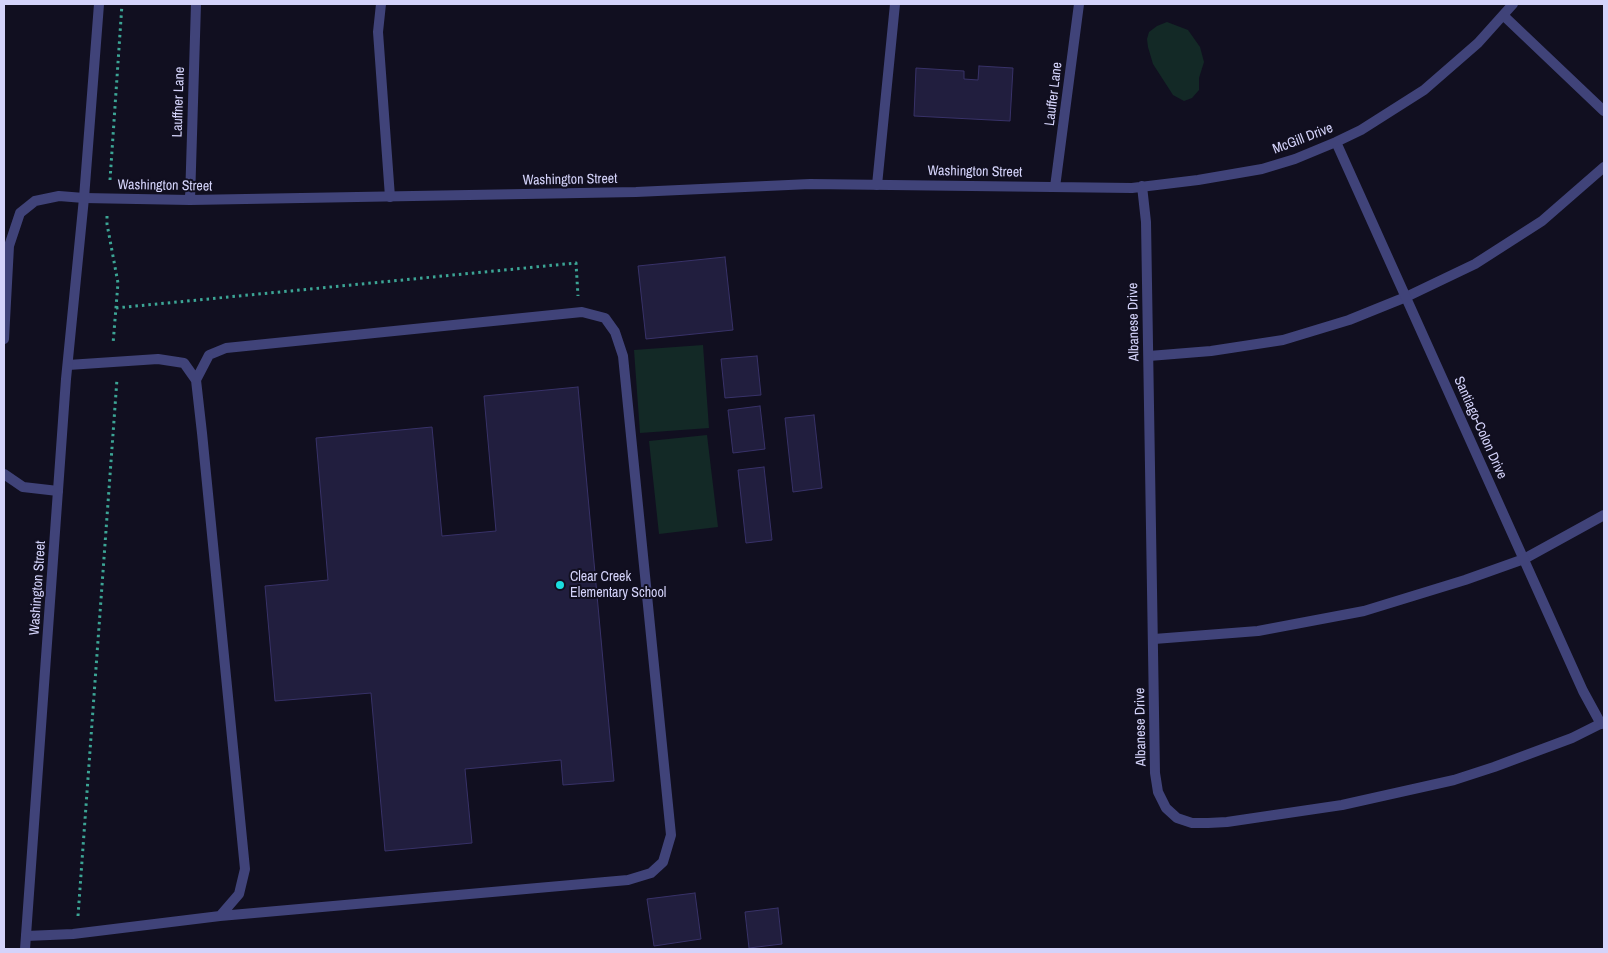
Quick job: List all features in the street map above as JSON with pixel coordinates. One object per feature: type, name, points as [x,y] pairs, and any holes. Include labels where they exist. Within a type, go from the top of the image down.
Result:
[{"type":"street","name":"Washington Street","points":[[25,949],[58,491],[99,4]]},
{"type":"street","name":"Lauffner Lane","points":[[190,200],[196,4]]},
{"type":"street","points":[[381,4],[378,32],[390,197]]},
{"type":"street","points":[[877,185],[895,4]]},
{"type":"street","name":"Lauffer Lane","points":[[1055,187],[1079,4]]},
{"type":"street","name":"McGill Drive","points":[[1055,187],[1142,186],[1198,180],[1262,169],[1296,158],[1361,130],[1424,90],[1478,43],[1513,4]]},
{"type":"street","points":[[1504,16],[1604,111]]},
{"type":"street","name":"Santiago-Colon Drive","points":[[1336,142],[1583,691],[1602,723]]},
{"type":"street","points":[[1149,356],[1211,351],[1284,340],[1349,320],[1406,297],[1475,264],[1542,221],[1604,167]]},
{"type":"street","name":"Washington Street","points":[[84,198],[190,200],[390,197],[636,192],[810,184],[1055,187]]},
{"type":"street","name":"Albanese Drive","points":[[1142,186],[1146,222],[1149,356],[1155,773],[1158,792],[1166,808],[1177,818],[1192,822],[1227,822],[1342,805],[1454,780],[1555,744],[1602,723]]},
{"type":"street","points":[[4,339],[9,246],[20,214],[35,201],[59,196],[84,198]]},
{"type":"street","points":[[26,936],[77,933],[220,916],[628,880],[651,873],[664,862],[672,835],[623,356],[615,332],[605,318],[579,312],[226,348],[209,355],[196,380]]},
{"type":"street","points":[[68,365],[158,358],[184,363],[196,380],[245,869],[239,894],[220,916]]},
{"type":"street","points":[[4,474],[23,487],[58,491]]},
{"type":"street","points":[[1154,639],[1258,630],[1364,611],[1465,580],[1524,559],[1604,515]]},
{"type":"path","points":[[77,933],[117,378],[111,362],[118,283],[107,224],[122,4]]},
{"type":"path","points":[[116,308],[576,263],[579,312]]},
{"type":"green space","points":[[1167,22],[1188,30],[1200,47],[1204,62],[1199,78],[1199,90],[1192,98],[1184,101],[1173,95],[1153,64],[1148,47],[1147,39],[1149,32]]},
{"type":"green space","points":[[703,345],[709,428],[640,433],[634,350]]},
{"type":"green space","points":[[707,435],[718,527],[659,534],[649,441]]},
{"type":"building","points":[[979,66],[1013,68],[1010,121],[914,116],[916,68],[964,71],[964,79],[978,80]]},
{"type":"building","points":[[725,257],[733,330],[646,339],[638,266]]},
{"type":"building","points":[[757,356],[761,395],[725,398],[721,359]]},
{"type":"building","points":[[578,387],[614,781],[563,785],[561,760],[465,769],[472,843],[385,851],[371,693],[275,701],[265,586],[328,580],[316,438],[432,427],[442,536],[496,531],[484,396]]},
{"type":"building","points":[[760,406],[765,449],[733,453],[728,410]]},
{"type":"building","points":[[814,415],[822,488],[793,492],[785,418]]},
{"type":"building","points":[[764,467],[772,540],[746,543],[738,470]]},
{"type":"building","points":[[695,893],[701,939],[654,946],[647,899]]},
{"type":"building","points":[[778,908],[782,944],[749,948],[745,912]]},
{"type":"place","name":"Clear Creek Elementary School","points":[[560,585]]}]
